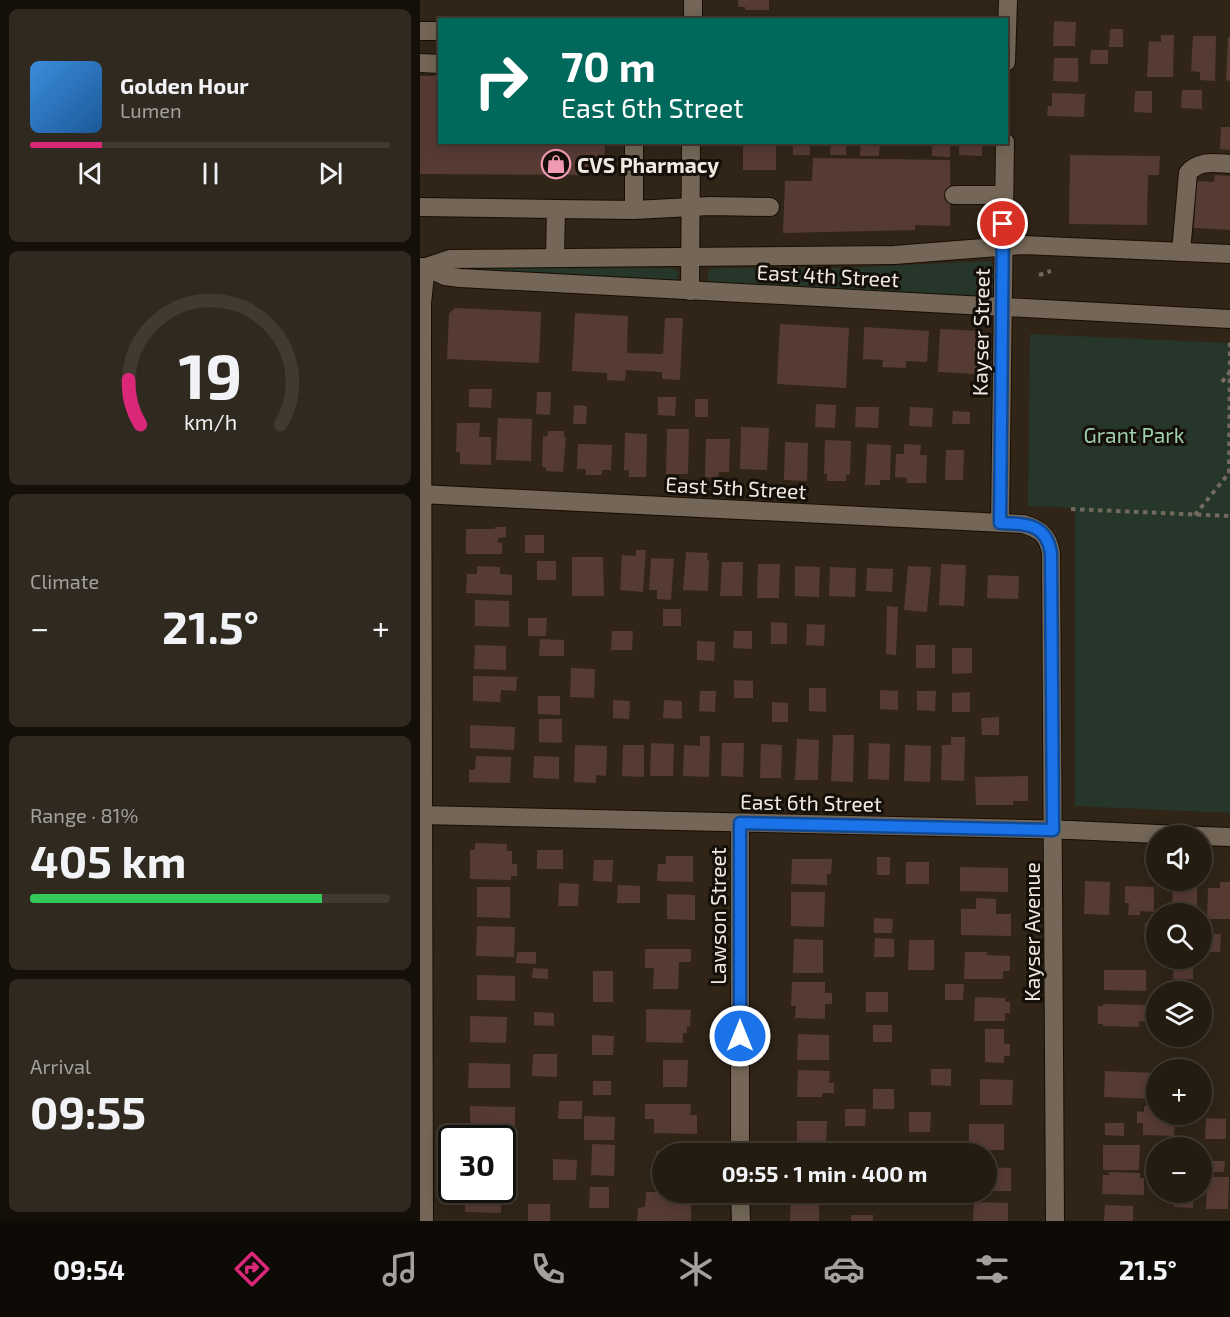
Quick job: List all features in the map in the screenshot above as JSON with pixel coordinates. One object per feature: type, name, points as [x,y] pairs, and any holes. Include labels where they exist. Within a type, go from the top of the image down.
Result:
[{"type":"street","points":[[693,0],[693,18]]},
{"type":"street","points":[[1007,18],[1008,0]]},
{"type":"street","points":[[420,31],[438,31]]},
{"type":"street","points":[[420,63],[438,64]]},
{"type":"street","points":[[634,144],[634,210]]},
{"type":"street","points":[[690,291],[691,144]]},
{"type":"street","name":"Kayser Street","points":[[1000,523],[1005,144]]},
{"type":"street","points":[[1181,252],[1188,173],[1197,165],[1204,163],[1230,164]]},
{"type":"street","points":[[954,195],[1004,195]]},
{"type":"street","points":[[420,207],[634,210],[770,207]]},
{"type":"street","points":[[555,258],[556,209]]},
{"type":"street","name":"East 4th Street","points":[[423,267],[450,259],[894,255],[1045,245],[1230,254]]},
{"type":"street","points":[[423,267],[421,494],[424,1221]]},
{"type":"street","name":"East 4th Street","points":[[423,267],[445,276],[460,278],[1230,319]]},
{"type":"street","name":"East 5th Street","points":[[421,494],[1023,524],[1041,531],[1046,536]]},
{"type":"street","name":"Kayser Avenue","points":[[1046,536],[1051,553],[1055,1221]]},
{"type":"street","name":"East 6th Street","points":[[422,815],[1146,834]]},
{"type":"street","name":"Lawson Street","points":[[740,823],[740,1143]]},
{"type":"street","name":"East 6th Street","points":[[1212,836],[1230,837]]},
{"type":"street","points":[[741,1203],[741,1221]]},
{"type":"path","points":[[1039,274],[1051,271]]},
{"type":"path","points":[[1195,515],[1229,473],[1230,340]]},
{"type":"path","points":[[1222,382],[1230,372]]},
{"type":"path","points":[[1071,509],[1230,516]]},
{"type":"green space","points":[[990,261],[994,268],[993,295],[986,297],[718,285],[710,282],[707,277],[709,270],[717,268],[840,268]]},
{"type":"green space","points":[[450,266],[672,268],[679,272],[677,281],[450,272]]},
{"type":"green space","name":"Grant Park","points":[[1030,334],[1230,343],[1230,813],[1075,806],[1075,508],[1028,506]]},
{"type":"building","points":[[738,0],[769,0],[769,10],[745,10],[745,7],[738,7]]},
{"type":"building","points":[[1054,21],[1076,22],[1075,46],[1053,46]]},
{"type":"building","points":[[1110,29],[1123,29],[1123,47],[1109,47]]},
{"type":"building","points":[[1161,35],[1174,35],[1173,77],[1147,77],[1149,41],[1161,42]]},
{"type":"building","points":[[1193,36],[1216,36],[1215,81],[1200,80],[1200,72],[1191,71]]},
{"type":"building","points":[[1228,37],[1230,37],[1230,81],[1226,80]]},
{"type":"building","points":[[1091,50],[1108,50],[1108,64],[1090,64]]},
{"type":"building","points":[[1054,58],[1078,58],[1078,82],[1053,81]]},
{"type":"building","points":[[420,76],[438,76],[438,144],[605,144],[604,175],[420,174]]},
{"type":"building","points":[[1182,90],[1202,90],[1202,109],[1181,108]]},
{"type":"building","points":[[1135,91],[1152,91],[1152,113],[1134,112]]},
{"type":"building","points":[[1052,93],[1085,94],[1084,117],[1047,116],[1048,106],[1052,106]]},
{"type":"building","points":[[1221,127],[1230,127],[1230,150],[1220,149]]},
{"type":"building","points":[[743,144],[776,144],[776,170],[743,170]]},
{"type":"building","points":[[793,144],[810,144],[810,155],[793,155]]},
{"type":"building","points":[[831,144],[846,144],[846,155],[830,155]]},
{"type":"building","points":[[861,144],[880,144],[879,156],[860,156]]},
{"type":"building","points":[[932,144],[950,144],[950,157],[932,156]]},
{"type":"building","points":[[959,144],[982,144],[982,156],[959,155]]},
{"type":"building","points":[[1070,155],[1160,156],[1159,175],[1148,175],[1147,225],[1069,224]]},
{"type":"building","points":[[813,158],[950,160],[950,226],[915,225],[915,230],[783,233],[785,181],[812,181]]},
{"type":"building","points":[[1215,175],[1230,176],[1230,230],[1194,228],[1196,181],[1214,182]]},
{"type":"building","points":[[455,308],[541,312],[539,363],[447,359],[449,314]]},
{"type":"building","points":[[575,313],[628,316],[627,353],[663,354],[665,318],[683,318],[680,380],[662,379],[662,372],[626,370],[625,381],[607,380],[607,373],[572,371]]},
{"type":"building","points":[[780,324],[849,328],[846,388],[777,384]]},
{"type":"building","points":[[864,327],[929,331],[927,362],[906,361],[906,368],[882,367],[883,360],[863,359]]},
{"type":"building","points":[[940,329],[979,331],[977,374],[938,372]]},
{"type":"building","points":[[469,389],[492,389],[491,408],[469,407]]},
{"type":"building","points":[[537,392],[551,392],[550,415],[536,414]]},
{"type":"building","points":[[658,397],[676,397],[675,416],[658,415]]},
{"type":"building","points":[[695,399],[708,399],[708,417],[695,417]]},
{"type":"building","points":[[816,404],[836,405],[835,428],[815,427]]},
{"type":"building","points":[[574,405],[587,406],[586,424],[573,424]]},
{"type":"building","points":[[856,407],[879,407],[878,428],[855,427]]},
{"type":"building","points":[[910,407],[933,408],[932,427],[909,426]]},
{"type":"building","points":[[953,411],[970,412],[970,424],[952,424]]},
{"type":"building","points":[[498,418],[532,419],[531,461],[496,460]]},
{"type":"building","points":[[457,423],[480,423],[479,437],[491,437],[491,465],[460,464],[460,452],[456,452]]},
{"type":"building","points":[[741,427],[769,428],[767,470],[740,469]]},
{"type":"building","points":[[667,429],[689,429],[688,474],[666,474]]},
{"type":"building","points":[[548,431],[564,431],[564,437],[566,437],[563,472],[546,471],[546,467],[542,467],[543,436],[547,437]]},
{"type":"building","points":[[625,433],[647,434],[646,477],[629,477],[629,470],[624,470]]},
{"type":"building","points":[[706,439],[730,439],[729,472],[719,472],[718,478],[705,477]]},
{"type":"building","points":[[825,440],[851,441],[850,475],[846,475],[846,481],[827,481],[827,474],[824,474]]},
{"type":"building","points":[[785,442],[808,443],[807,481],[784,480]]},
{"type":"building","points":[[578,444],[612,445],[611,470],[602,470],[602,475],[586,475],[586,469],[577,469]]},
{"type":"building","points":[[867,444],[891,445],[890,480],[880,480],[880,485],[865,485]]},
{"type":"building","points":[[904,444],[921,445],[920,455],[927,455],[926,483],[907,483],[907,478],[895,477],[896,454],[904,454]]},
{"type":"building","points":[[946,450],[964,450],[963,480],[945,480]]},
{"type":"building","points":[[495,527],[506,527],[506,537],[498,538],[498,543],[502,543],[502,554],[466,554],[466,529],[495,529]]},
{"type":"building","points":[[525,535],[544,535],[544,553],[525,553]]},
{"type":"building","points":[[636,550],[646,550],[643,592],[620,590],[622,555],[636,556]]},
{"type":"building","points":[[686,552],[708,553],[708,591],[683,590]]},
{"type":"building","points":[[572,557],[603,557],[604,596],[572,596]]},
{"type":"building","points":[[651,558],[674,559],[671,600],[657,599],[657,590],[649,590]]},
{"type":"building","points":[[537,561],[556,561],[556,580],[537,580]]},
{"type":"building","points":[[722,562],[743,562],[742,596],[720,596]]},
{"type":"building","points":[[758,564],[780,564],[779,598],[757,598]]},
{"type":"building","points":[[941,564],[966,565],[964,606],[939,605]]},
{"type":"building","points":[[477,566],[500,567],[500,574],[512,575],[512,595],[466,593],[467,574],[477,574]]},
{"type":"building","points":[[795,566],[820,567],[819,597],[795,596]]},
{"type":"building","points":[[908,566],[931,567],[927,612],[904,610]]},
{"type":"building","points":[[830,567],[856,568],[855,597],[829,596]]},
{"type":"building","points":[[867,568],[893,569],[892,592],[866,591]]},
{"type":"building","points":[[988,575],[1019,576],[1018,599],[987,598]]},
{"type":"building","points":[[475,600],[509,601],[509,627],[475,626]]},
{"type":"building","points":[[887,606],[898,607],[896,655],[886,654]]},
{"type":"building","points":[[663,609],[681,609],[681,626],[663,626]]},
{"type":"building","points":[[528,618],[547,618],[546,636],[528,636]]},
{"type":"building","points":[[771,622],[787,623],[787,644],[771,644]]},
{"type":"building","points":[[807,624],[825,625],[824,646],[806,645]]},
{"type":"building","points":[[612,631],[633,631],[632,650],[611,650]]},
{"type":"building","points":[[734,631],[752,631],[752,649],[733,648]]},
{"type":"building","points":[[540,639],[564,640],[564,656],[539,656]]},
{"type":"building","points":[[697,641],[715,642],[714,661],[697,660]]},
{"type":"building","points":[[475,645],[506,646],[506,670],[474,669]]},
{"type":"building","points":[[916,645],[935,645],[935,668],[916,668]]},
{"type":"building","points":[[952,648],[972,648],[972,673],[952,674]]},
{"type":"building","points":[[571,668],[595,669],[594,698],[570,697]]},
{"type":"building","points":[[473,676],[517,677],[516,691],[501,690],[500,702],[473,701]]},
{"type":"building","points":[[734,680],[753,681],[753,698],[734,698]]},
{"type":"building","points":[[809,688],[826,688],[826,712],[809,711]]},
{"type":"building","points":[[880,690],[898,691],[898,710],[880,709]]},
{"type":"building","points":[[700,691],[716,691],[715,712],[699,711]]},
{"type":"building","points":[[917,691],[936,691],[935,711],[917,710]]},
{"type":"building","points":[[970,692],[970,712],[952,712],[952,693]]},
{"type":"building","points":[[538,696],[560,696],[560,715],[538,714]]},
{"type":"building","points":[[613,700],[630,701],[629,719],[613,718]]},
{"type":"building","points":[[664,700],[682,701],[682,719],[663,718]]},
{"type":"building","points":[[772,702],[788,703],[788,722],[772,722]]},
{"type":"building","points":[[999,717],[999,735],[982,735],[981,718]]},
{"type":"building","points":[[539,719],[562,719],[562,743],[539,742]]},
{"type":"building","points":[[470,725],[515,727],[514,750],[470,748]]},
{"type":"building","points":[[833,735],[854,735],[853,782],[831,781]]},
{"type":"building","points":[[700,736],[710,736],[709,777],[683,776],[684,745],[700,746]]},
{"type":"building","points":[[951,737],[965,737],[964,781],[941,780],[942,745],[951,745]]},
{"type":"building","points":[[797,739],[819,740],[818,780],[795,780]]},
{"type":"building","points":[[651,743],[674,744],[673,776],[650,776]]},
{"type":"building","points":[[722,743],[744,743],[743,777],[721,776]]},
{"type":"building","points":[[869,743],[890,744],[889,780],[868,779]]},
{"type":"building","points":[[761,744],[782,745],[781,778],[760,778]]},
{"type":"building","points":[[575,745],[607,746],[606,776],[596,775],[596,783],[574,782]]},
{"type":"building","points":[[623,745],[644,745],[644,777],[622,776]]},
{"type":"building","points":[[905,745],[931,746],[930,782],[904,781]]},
{"type":"building","points":[[476,756],[511,757],[510,783],[469,782],[469,770],[475,770]]},
{"type":"building","points":[[534,756],[559,757],[559,779],[533,778]]},
{"type":"building","points":[[1028,776],[1028,801],[1013,801],[1013,805],[976,805],[975,777]]},
{"type":"building","points":[[475,843],[507,844],[507,851],[512,851],[512,864],[517,864],[517,876],[511,876],[511,880],[470,879],[470,850],[475,850]]},
{"type":"building","points":[[537,850],[563,850],[563,869],[537,869]]},
{"type":"building","points":[[666,856],[693,856],[693,882],[657,881],[658,864],[666,864]]},
{"type":"building","points":[[877,857],[890,857],[890,875],[877,875]]},
{"type":"building","points":[[792,859],[832,859],[831,874],[827,874],[827,885],[791,884]]},
{"type":"building","points":[[594,860],[613,860],[612,882],[593,881]]},
{"type":"building","points":[[906,862],[929,862],[929,884],[906,884]]},
{"type":"building","points":[[960,867],[1008,868],[1008,892],[960,891]]},
{"type":"building","points":[[1085,881],[1110,882],[1109,915],[1084,914]]},
{"type":"building","points":[[1220,882],[1230,882],[1230,919],[1212,919],[1212,903],[1208,903],[1208,891],[1212,891],[1212,888],[1220,888]]},
{"type":"building","points":[[559,883],[579,884],[578,906],[558,906]]},
{"type":"building","points":[[618,885],[640,886],[640,903],[617,903]]},
{"type":"building","points":[[1125,886],[1146,887],[1146,891],[1154,891],[1154,903],[1146,903],[1146,911],[1140,911],[1140,915],[1128,915],[1129,903],[1125,903]]},
{"type":"building","points":[[477,887],[510,887],[510,918],[477,917]]},
{"type":"building","points":[[1173,891],[1197,891],[1197,903],[1172,903]]},
{"type":"building","points":[[791,892],[825,892],[824,927],[791,926]]},
{"type":"building","points":[[667,894],[695,895],[695,920],[667,919]]},
{"type":"building","points":[[976,898],[996,899],[996,914],[1011,914],[1011,936],[961,935],[961,909],[976,909]]},
{"type":"building","points":[[874,918],[893,919],[892,933],[874,933]]},
{"type":"building","points":[[1145,923],[1146,923],[1146,942],[1144,942]]},
{"type":"building","points":[[477,926],[515,927],[514,957],[476,956]]},
{"type":"building","points":[[1212,934],[1221,934],[1220,952],[1212,952]]},
{"type":"building","points":[[875,938],[894,939],[894,957],[874,957]]},
{"type":"building","points":[[794,939],[823,940],[823,973],[793,973]]},
{"type":"building","points":[[909,940],[934,940],[934,970],[908,970]]},
{"type":"building","points":[[645,949],[691,949],[691,962],[679,962],[678,989],[653,989],[654,968],[645,968]]},
{"type":"building","points":[[517,952],[536,952],[536,964],[516,963]]},
{"type":"building","points":[[965,952],[987,952],[987,955],[1010,956],[1010,971],[1003,971],[1003,979],[964,979]]},
{"type":"building","points":[[533,968],[548,969],[548,979],[532,978]]},
{"type":"building","points":[[1174,969],[1193,969],[1193,979],[1173,979]]},
{"type":"building","points":[[1104,970],[1146,970],[1146,991],[1104,990]]},
{"type":"building","points":[[593,971],[613,971],[613,1002],[593,1002]]},
{"type":"building","points":[[477,975],[515,976],[515,1001],[477,1000]]},
{"type":"building","points":[[792,982],[825,982],[825,993],[832,993],[832,1004],[825,1004],[825,1019],[795,1018],[796,1006],[791,1006]]},
{"type":"building","points":[[945,984],[964,984],[963,1000],[945,1000]]},
{"type":"building","points":[[866,992],[888,992],[888,1012],[866,1012]]},
{"type":"building","points":[[975,997],[1005,998],[1005,1002],[1010,1002],[1010,1013],[1005,1013],[1005,1021],[974,1021]]},
{"type":"building","points":[[1103,1004],[1146,1005],[1146,1022],[1139,1021],[1139,1027],[1103,1026],[1103,1024],[1098,1024],[1098,1006],[1103,1006]]},
{"type":"building","points":[[646,1009],[691,1010],[690,1027],[687,1026],[687,1033],[683,1033],[683,1043],[646,1042]]},
{"type":"building","points":[[534,1012],[554,1013],[554,1026],[534,1025]]},
{"type":"building","points":[[470,1016],[507,1017],[506,1043],[470,1042]]},
{"type":"building","points":[[873,1025],[892,1025],[892,1042],[873,1042]]},
{"type":"building","points":[[985,1029],[1004,1029],[1004,1044],[1010,1044],[1010,1056],[1004,1056],[1004,1063],[985,1062]]},
{"type":"building","points":[[798,1034],[829,1035],[829,1060],[797,1060]]},
{"type":"building","points":[[592,1035],[614,1036],[613,1055],[592,1055]]},
{"type":"building","points":[[533,1054],[557,1054],[557,1077],[532,1076]]},
{"type":"building","points":[[663,1060],[688,1060],[687,1087],[663,1087]]},
{"type":"building","points":[[469,1063],[510,1064],[510,1088],[468,1088]]},
{"type":"building","points":[[931,1069],[951,1069],[951,1086],[931,1085]]},
{"type":"building","points":[[798,1070],[830,1071],[829,1083],[834,1083],[834,1093],[822,1093],[822,1097],[797,1097]]},
{"type":"building","points":[[1105,1071],[1146,1073],[1146,1099],[1104,1097]]},
{"type":"building","points":[[980,1079],[1013,1080],[1012,1105],[980,1105]]},
{"type":"building","points":[[593,1081],[611,1081],[611,1095],[593,1095]]},
{"type":"building","points":[[873,1089],[894,1089],[894,1109],[873,1109]]},
{"type":"building","points":[[559,1101],[582,1101],[582,1119],[558,1119]]},
{"type":"building","points":[[645,1104],[691,1104],[690,1115],[697,1115],[697,1134],[654,1133],[654,1119],[645,1119]]},
{"type":"building","points":[[470,1106],[515,1107],[515,1125],[470,1125]]},
{"type":"building","points":[[1144,1106],[1146,1106],[1146,1125],[1175,1125],[1174,1136],[1143,1135],[1143,1123],[1137,1123],[1137,1111],[1144,1112]]},
{"type":"building","points":[[845,1109],[866,1109],[865,1126],[845,1126]]},
{"type":"building","points":[[909,1112],[931,1112],[930,1132],[909,1132]]},
{"type":"building","points":[[584,1116],[615,1117],[614,1140],[584,1140]]},
{"type":"building","points":[[1212,1118],[1226,1119],[1226,1139],[1205,1137],[1206,1125],[1212,1125]]},
{"type":"building","points":[[797,1121],[827,1121],[826,1143],[797,1143]]},
{"type":"building","points":[[1105,1123],[1124,1123],[1124,1136],[1105,1135]]},
{"type":"building","points":[[969,1124],[1004,1124],[1004,1150],[997,1150],[997,1143],[969,1143]]},
{"type":"building","points":[[592,1144],[615,1145],[614,1176],[591,1175]]},
{"type":"building","points":[[1103,1145],[1140,1145],[1139,1170],[1103,1170]]},
{"type":"building","points":[[553,1159],[577,1160],[576,1180],[553,1180]]},
{"type":"building","points":[[1212,1161],[1225,1161],[1224,1172],[1212,1172]]},
{"type":"building","points":[[997,1167],[1011,1168],[1011,1191],[997,1191]]},
{"type":"building","points":[[1109,1172],[1140,1173],[1140,1178],[1144,1178],[1144,1195],[1102,1194],[1103,1175],[1109,1175]]},
{"type":"building","points":[[1212,1177],[1229,1177],[1228,1209],[1206,1209],[1206,1203],[1212,1203]]},
{"type":"building","points":[[590,1187],[609,1187],[609,1208],[589,1208]]},
{"type":"building","points":[[646,1192],[652,1192],[652,1203],[691,1203],[691,1221],[637,1221],[638,1208],[645,1207]]},
{"type":"building","points":[[465,1203],[501,1203],[501,1213],[465,1212]]},
{"type":"building","points":[[791,1203],[819,1203],[819,1221],[790,1221]]},
{"type":"building","points":[[974,1203],[1008,1203],[1008,1221],[973,1221]]},
{"type":"building","points":[[1174,1203],[1193,1203],[1193,1208],[1174,1207]]},
{"type":"building","points":[[528,1204],[550,1204],[550,1221],[528,1221]]},
{"type":"building","points":[[1105,1205],[1133,1206],[1133,1221],[1104,1221]]},
{"type":"building","points":[[851,1215],[873,1215],[873,1221],[851,1221]]},
{"type":"place","name":"CVS Pharmacy","points":[[556,164]]},
{"type":"route","points":[[740,1036],[740,823],[1053,830],[1051,553],[1046,536],[1041,531],[1023,524],[1000,523],[1004,307],[1003,224]]}]
